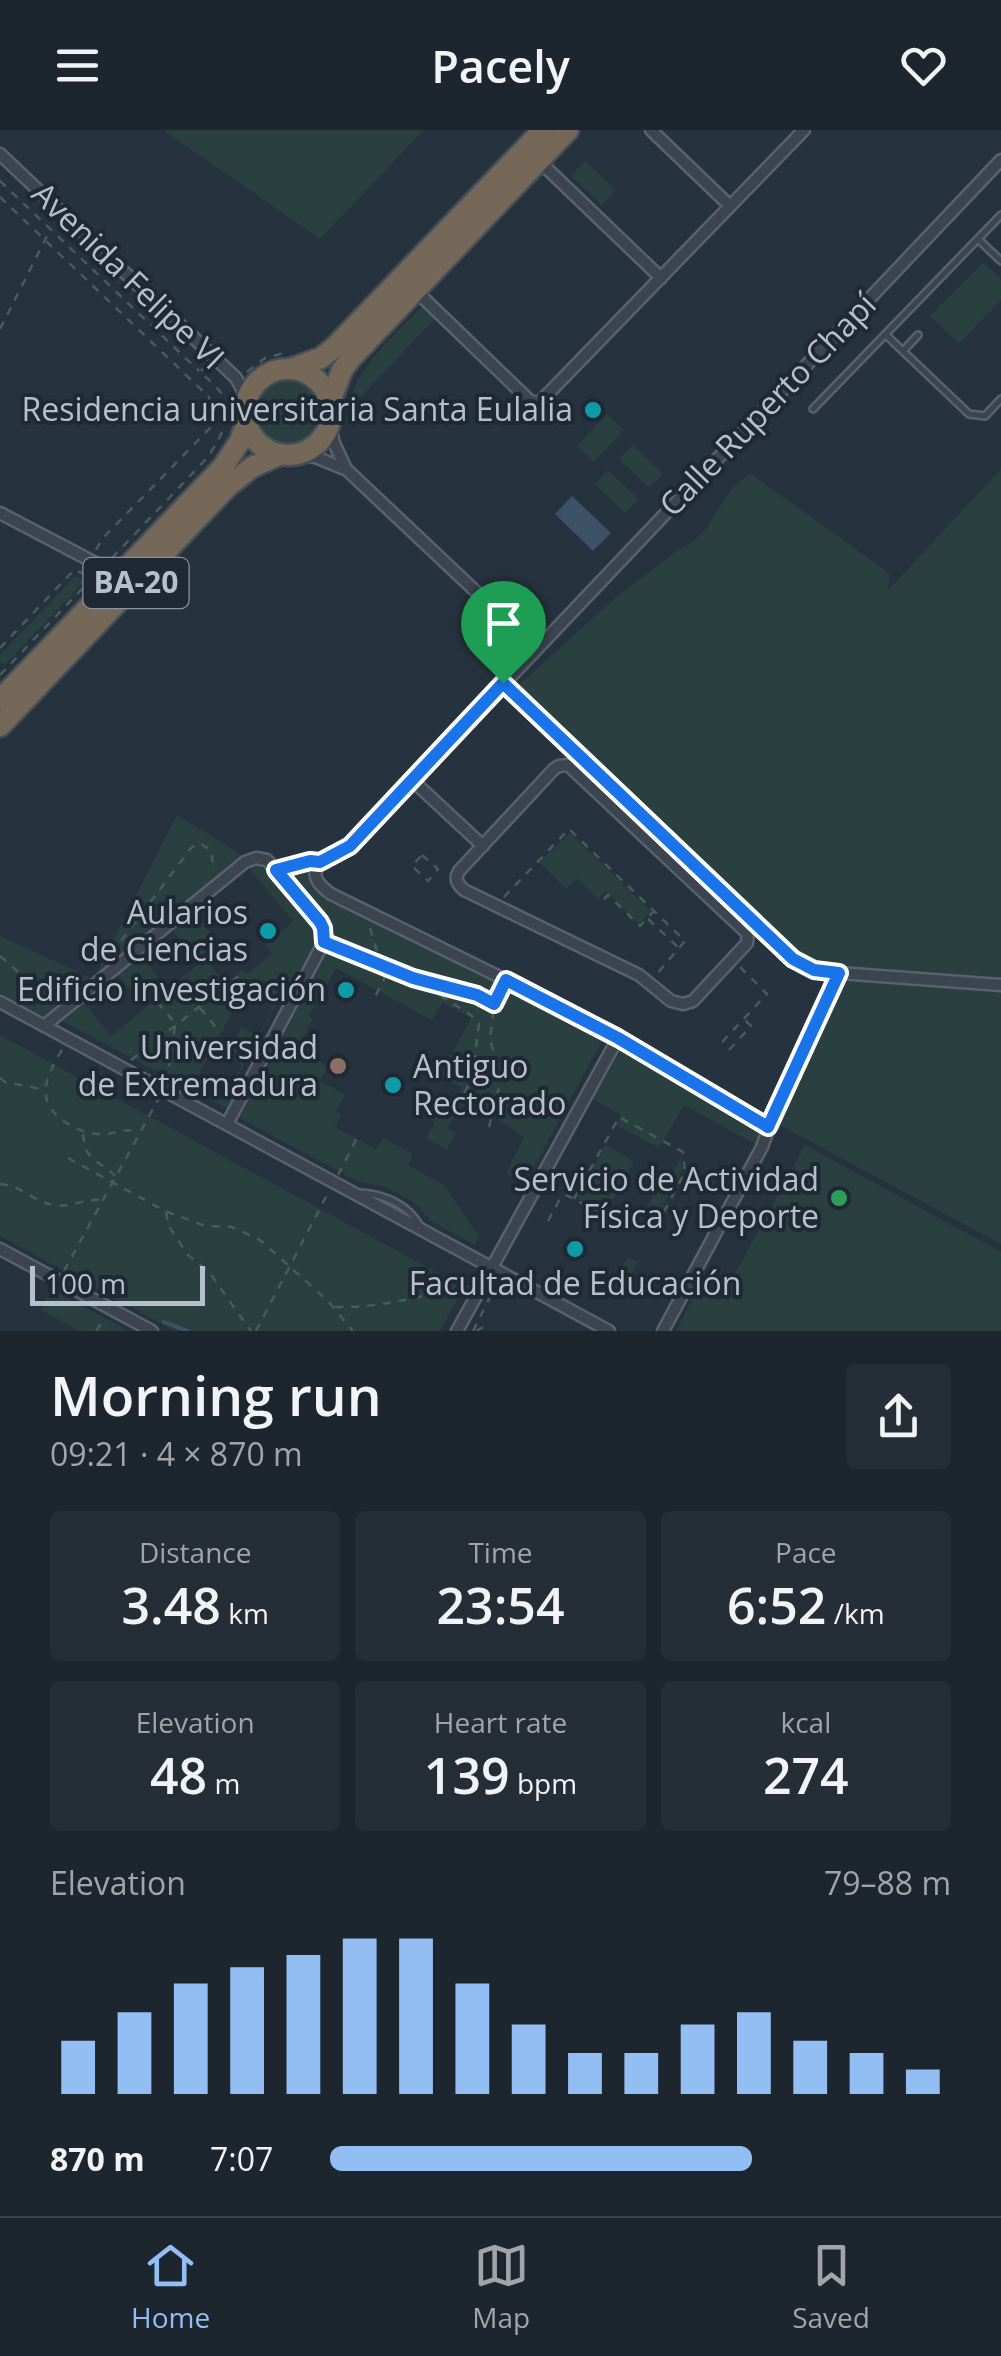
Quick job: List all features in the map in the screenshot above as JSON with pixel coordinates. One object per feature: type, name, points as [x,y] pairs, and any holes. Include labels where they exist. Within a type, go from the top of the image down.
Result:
[{"type":"highway","points":[[543,130],[334,348],[322,358],[259,380],[250,391],[246,414],[256,440],[269,450],[290,453],[320,441],[342,370],[568,130]]},
{"type":"highway","points":[[291,369],[316,378],[326,391],[330,412]]},
{"type":"highway","name":"BA-20","points":[[0,700],[231,457],[246,414]]},
{"type":"highway","name":"BA-20","points":[[0,726],[227,487],[252,467],[290,453]]},
{"type":"street","points":[[651,130],[730,206]]},
{"type":"street","points":[[416,290],[530,401],[542,401],[804,130]]},
{"type":"street","name":"Avenida Felipe VI","points":[[0,154],[236,378],[246,414]]},
{"type":"street","name":"Calle Ruperto Chapí","points":[[320,862],[350,846],[1001,160]]},
{"type":"street","points":[[539,161],[661,278]]},
{"type":"street","points":[[330,412],[334,443],[347,470],[534,650]]},
{"type":"street","points":[[290,453],[318,458],[347,470]]},
{"type":"street","points":[[0,513],[103,567],[126,568]]},
{"type":"street","points":[[503,683],[793,959],[814,970],[1001,985]]},
{"type":"street","points":[[568,765],[747,932],[747,943],[696,998],[679,1004],[632,972],[464,890],[456,879],[459,872],[483,846],[554,769],[568,765]]},
{"type":"street","points":[[411,779],[483,846]]},
{"type":"street","points":[[44,1026],[246,862],[261,858],[320,922],[324,942],[227,1124]]},
{"type":"street","points":[[276,870],[320,862],[315,875],[319,884],[337,898],[618,1038],[768,1127],[762,1147],[663,1331]]},
{"type":"street","points":[[0,1002],[610,1331]]},
{"type":"street","points":[[457,1331],[618,1038]]},
{"type":"street","points":[[0,1250],[152,1331]]},
{"type":"lane","points":[[813,410],[1001,215]]},
{"type":"lane","points":[[978,239],[1001,261]]},
{"type":"lane","points":[[903,351],[918,334]]},
{"type":"lane","points":[[886,335],[969,414],[985,416],[1001,400]]},
{"type":"path","points":[[0,181],[200,372]]},
{"type":"path","points":[[0,197],[209,397],[212,427],[102,539],[84,574],[74,570],[0,648]]},
{"type":"path","points":[[0,329],[50,229]]},
{"type":"path","points":[[496,905],[569,829],[686,942],[650,982]]},
{"type":"path","points":[[126,947],[112,958],[121,940],[198,843],[211,850],[214,875]]},
{"type":"path","points":[[422,855],[438,869],[428,881],[412,866],[422,855]]},
{"type":"path","points":[[604,900],[608,895],[640,926],[654,910]]},
{"type":"path","points":[[372,914],[370,927],[385,977],[375,996]]},
{"type":"path","points":[[647,918],[680,948]]},
{"type":"path","points":[[324,942],[413,978],[477,995],[494,1004]]},
{"type":"path","points":[[0,956],[63,1011]]},
{"type":"path","points":[[732,959],[767,994],[723,1041],[730,1048],[751,1026],[744,1020]]},
{"type":"path","points":[[768,1127],[839,973]]},
{"type":"path","points":[[122,1068],[240,976]]},
{"type":"path","points":[[413,978],[479,1024],[468,1089],[454,1107],[443,1112]]},
{"type":"path","points":[[489,1127],[502,1076],[490,1040],[494,1004],[506,980]]},
{"type":"path","points":[[59,1281],[168,1082],[176,1026],[158,1002]]},
{"type":"path","points":[[200,1007],[218,1030]]},
{"type":"path","points":[[0,1078],[40,1089],[68,1039]]},
{"type":"path","points":[[45,1083],[50,1110],[81,1130],[108,1134],[129,1128],[140,1132]]},
{"type":"path","points":[[574,1199],[618,1117],[682,1152],[685,1172],[655,1229]]},
{"type":"path","points":[[81,1130],[91,1158],[108,1167],[116,1177]]},
{"type":"path","points":[[165,1211],[168,1226],[188,1255],[210,1272],[253,1331],[359,1134]]},
{"type":"path","points":[[68,1158],[165,1211],[205,1226],[232,1227],[260,1240],[334,1308],[353,1331]]},
{"type":"path","points":[[539,1181],[612,1218],[608,1227]]},
{"type":"path","points":[[0,1184],[20,1187],[38,1200],[56,1206],[90,1198],[103,1200]]},
{"type":"path","points":[[548,1221],[562,1193]]},
{"type":"path","points":[[334,1308],[400,1303],[470,1286]]},
{"type":"path","points":[[475,1331],[491,1298]]},
{"type":"path","points":[[96,1331],[111,1309]]},
{"type":"path","points":[[475,1331],[485,1326]]},
{"type":"green space","points":[[163,130],[424,130],[320,239]]},
{"type":"green space","points":[[585,161],[616,190],[602,205],[571,176]]},
{"type":"green space","points":[[983,262],[1001,279],[1001,300],[959,344],[930,316]]},
{"type":"green space","points":[[425,303],[438,316],[348,410],[368,365]]},
{"type":"green space","points":[[288,379],[311,389],[321,412],[311,435],[288,445],[265,435],[255,412],[265,389]]},
{"type":"green space","points":[[607,414],[624,430],[594,462],[577,446]]},
{"type":"green space","points":[[633,445],[663,474],[649,488],[619,459]]},
{"type":"green space","points":[[1001,469],[1001,979],[836,967],[800,957],[519,689],[615,598],[694,541],[731,489],[750,473],[889,573],[888,590]]},
{"type":"green space","points":[[608,470],[639,499],[625,513],[595,484]]},
{"type":"green space","points":[[75,576],[85,581],[5,665],[0,662],[0,655]]},
{"type":"green space","points":[[177,815],[247,858],[44,1018],[0,994],[0,936],[93,979]]},
{"type":"green space","points":[[570,833],[651,911],[639,924],[606,891],[598,899],[577,878],[566,889],[539,862]]},
{"type":"green space","points":[[249,865],[266,865],[319,927],[319,941],[288,1002],[281,995],[227,1097],[235,1102],[230,1110],[60,1020]],"holes":[[[248,867],[293,921],[265,945],[272,954],[247,974],[242,970],[226,984],[212,967],[227,953],[194,912]],[[173,930],[200,963],[111,1036],[84,1003],[117,975],[135,996],[158,977],[141,956]],[[244,991],[273,1007],[258,1036],[241,1027],[226,1056],[242,1065],[226,1094],[197,1078]]]},
{"type":"green space","points":[[297,870],[310,875],[312,884],[338,905],[454,959],[604,1037],[525,1184],[506,1173],[524,1137],[482,1109],[484,1104],[476,1099],[470,1108],[461,1105],[448,1128],[456,1133],[447,1150],[426,1138],[435,1122],[418,1112],[430,1091],[454,1103],[462,1087],[440,1076],[471,1018],[443,1003],[432,1020],[336,968],[309,1016],[313,1019],[297,1049],[328,1066],[320,1081],[345,1095],[336,1112],[341,1115],[335,1127],[376,1149],[383,1138],[413,1154],[408,1165],[444,1185],[479,1237],[475,1245],[431,1221],[415,1203],[383,1186],[359,1182],[239,1118],[333,938],[331,926],[294,883],[292,875]]},
{"type":"green space","points":[[850,978],[1001,990],[1001,1244],[778,1124],[839,984]]},
{"type":"green space","points":[[0,1035],[460,1285],[462,1291],[440,1331],[175,1331],[0,1236]]},
{"type":"green space","points":[[622,1048],[757,1126],[756,1145],[684,1105],[659,1148],[616,1125],[621,1115],[593,1099]]},
{"type":"green space","points":[[605,1145],[634,1161],[606,1213],[577,1198]]},
{"type":"green space","name":"Servicio de Actividad Física y Deporte","points":[[805,1145],[1001,1252],[1001,1331],[676,1331],[697,1289],[720,1301]]},
{"type":"green space","points":[[681,1156],[682,1170],[655,1221],[643,1214],[666,1171],[672,1174]]},
{"type":"green space","points":[[628,1257],[638,1262],[620,1296],[610,1290]]},
{"type":"green space","points":[[51,1289],[129,1331],[79,1331],[40,1310]]},
{"type":"water","points":[[572,496],[611,533],[593,551],[555,514]]},
{"type":"waterway","points":[[164,1322],[188,1331]]},
{"type":"place","name":"Residencia universitaria Santa Eulalia","points":[[593,410]]},
{"type":"place","name":"Aularios de Ciencias","points":[[268,931]]},
{"type":"place","name":"Edificio investigación","points":[[346,990]]},
{"type":"place","name":"Universidad de Extremadura","points":[[338,1066]]},
{"type":"place","name":"Antiguo Rectorado","points":[[393,1085]]},
{"type":"place","name":"Servicio de Actividad Física y Deporte","points":[[839,1198]]},
{"type":"place","name":"Facultad de Educación","points":[[575,1249]]},
{"type":"route","points":[[503,683],[793,959],[814,970],[839,973],[768,1127],[618,1038],[506,980],[494,1004],[477,995],[413,978],[324,942],[320,922],[276,870],[314,860],[320,862],[350,846],[503,683]]}]
